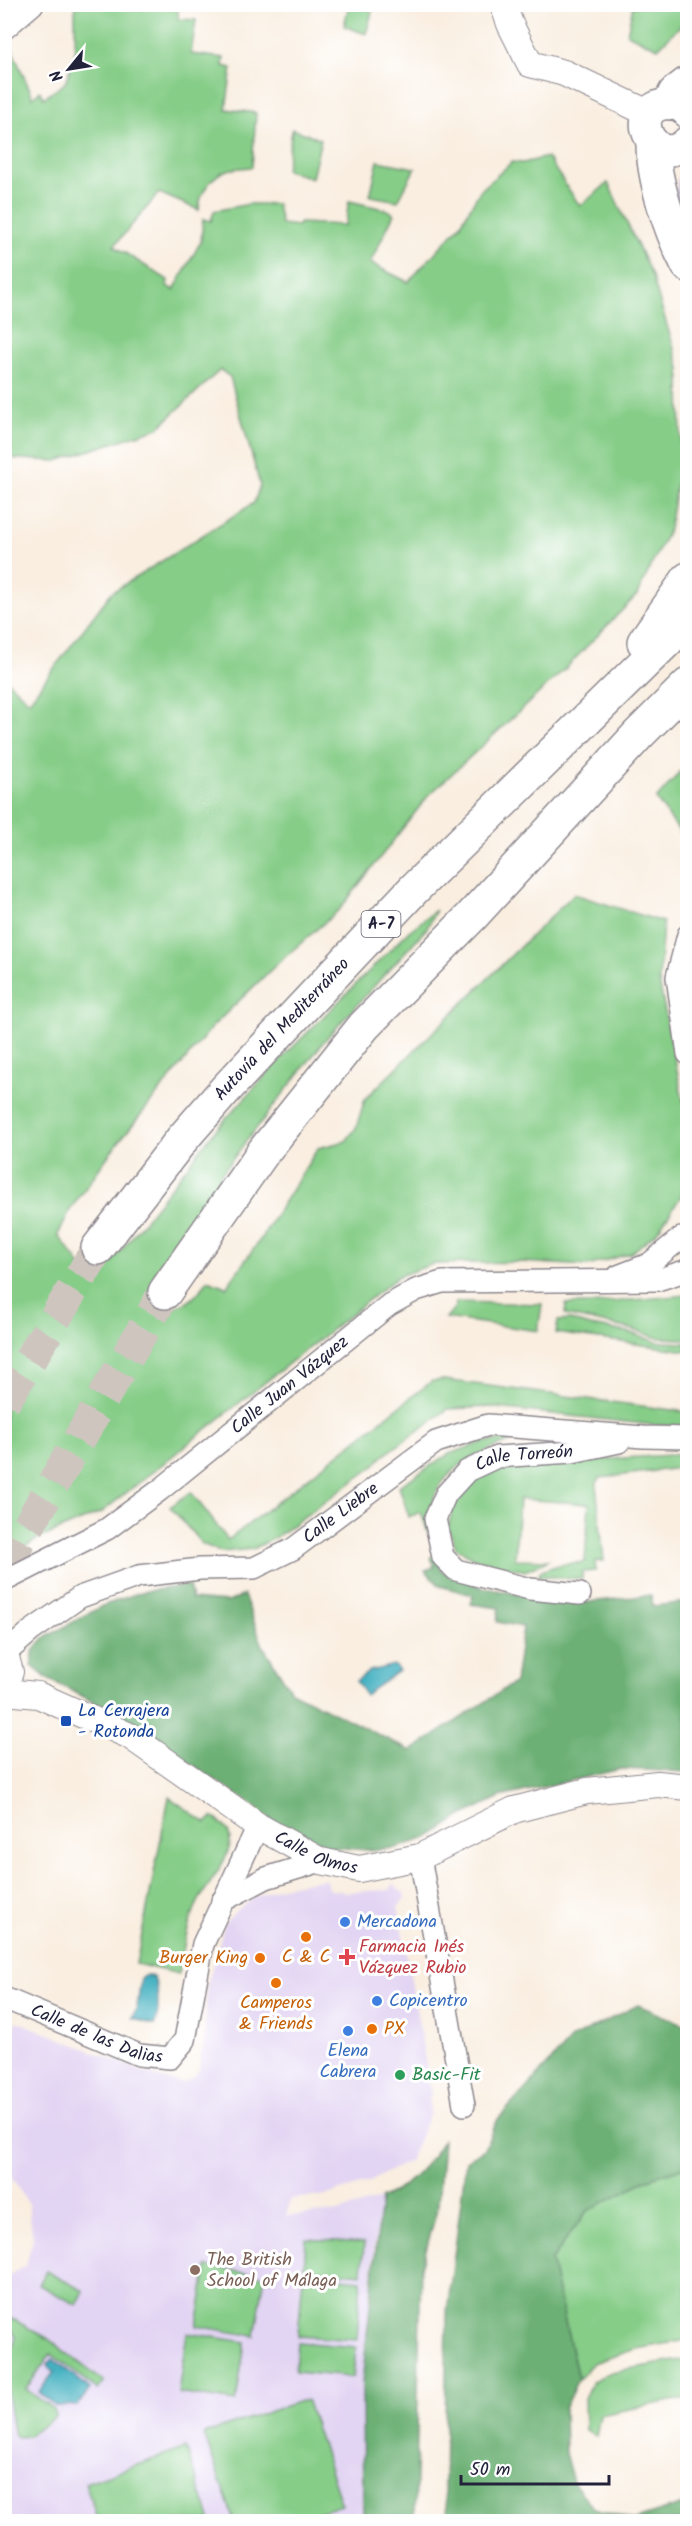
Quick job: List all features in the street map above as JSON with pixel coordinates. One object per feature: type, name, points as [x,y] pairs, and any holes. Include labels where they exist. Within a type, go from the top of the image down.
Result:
[{"type":"highway","points":[[670,111],[653,163],[678,247],[687,265]]},
{"type":"highway","points":[[602,703],[687,579]]},
{"type":"highway","name":"Autovía del Mediterráneo","points":[[98,1248],[183,1138],[225,1090],[414,889],[687,620]]},
{"type":"highway","points":[[165,1292],[264,1151],[364,1026],[471,917],[687,685]]},
{"type":"highway","points":[[638,735],[687,696]]},
{"type":"main road","points":[[670,111],[668,150],[676,149],[687,141]]},
{"type":"street","points":[[4,29],[33,4]]},
{"type":"street","points":[[503,4],[510,24],[530,64],[564,73],[670,111]]},
{"type":"street","points":[[687,935],[677,976],[687,1054]]},
{"type":"street","points":[[685,1229],[682,1252],[687,1259]]},
{"type":"street","name":"Calle Juan Vázquez","points":[[603,1282],[649,1264],[685,1229]]},
{"type":"street","name":"Calle Juan Vázquez","points":[[4,1581],[106,1529],[160,1490],[389,1305],[416,1290],[442,1282],[657,1280],[687,1270]]},
{"type":"street","name":"Calle Liebre","points":[[5,1651],[80,1597],[139,1576],[200,1569],[254,1568],[293,1550],[436,1442],[488,1425],[643,1437],[687,1438]]},
{"type":"street","name":"Calle Torreón","points":[[580,1594],[530,1588],[456,1570],[443,1557],[435,1519],[446,1494],[467,1471],[497,1457],[572,1452],[643,1437]]},
{"type":"street","points":[[4,1690],[10,1672],[5,1651]]},
{"type":"street","name":"Calle Olmos","points":[[4,1690],[38,1695],[130,1736],[258,1826],[321,1861],[358,1869],[420,1857],[514,1810],[587,1791],[658,1784],[687,1787]]},
{"type":"street","name":"Calle de las Dalias","points":[[4,1998],[139,2055],[170,2058],[185,2040],[203,1944],[258,1826]]},
{"type":"street","points":[[420,1857],[464,2105]]},
{"type":"street","points":[[222,1901],[266,1878],[321,1861]]},
{"type":"shaded area","points":[[687,168],[687,224],[675,197],[678,179]]},
{"type":"shaded area","name":"The British School of Málaga","points":[[325,1879],[330,1890],[349,1892],[390,1890],[393,1884],[403,1892],[406,1898],[398,1907],[431,2093],[430,2113],[410,2160],[367,2183],[327,2195],[291,2199],[286,2216],[338,2212],[381,2199],[362,2384],[363,2521],[5,2522],[5,2278],[26,2265],[33,2239],[28,2203],[11,2177],[5,2152],[5,2111],[16,2021],[162,2079],[183,2083],[195,2076],[199,2069],[204,2040],[207,1986],[225,1923],[237,1910],[255,1897],[277,1888]]},
{"type":"green space","points":[[349,4],[374,5],[366,34],[344,26]]},
{"type":"green space","points":[[75,5],[178,5],[178,19],[196,20],[191,54],[224,58],[223,66],[232,68],[226,109],[256,113],[252,167],[228,170],[216,176],[207,186],[201,198],[199,210],[159,193],[114,246],[168,280],[167,286],[174,290],[201,241],[203,219],[211,221],[214,211],[249,204],[277,204],[281,224],[298,226],[299,223],[345,225],[349,201],[388,210],[394,214],[370,263],[408,282],[459,227],[480,191],[512,162],[523,163],[547,157],[580,206],[608,183],[652,276],[680,368],[681,456],[669,529],[637,595],[565,669],[428,796],[340,909],[277,964],[212,1027],[113,1149],[70,1210],[58,1235],[82,1267],[98,1269],[113,1261],[213,1133],[277,1063],[409,931],[436,910],[427,928],[325,1040],[224,1170],[157,1270],[154,1289],[166,1307],[174,1307],[191,1300],[208,1280],[226,1287],[260,1240],[318,1148],[346,1141],[356,1128],[365,1099],[574,894],[663,922],[659,981],[687,1120],[687,1172],[682,1195],[657,1232],[631,1253],[588,1266],[520,1262],[433,1264],[399,1276],[102,1512],[38,1539],[5,1559],[4,678],[29,701],[111,593],[254,503],[260,485],[230,377],[220,370],[158,428],[57,461],[5,458],[5,49],[10,45],[33,97],[40,91],[44,98],[65,83],[75,55]]},
{"type":"green space","points":[[633,5],[687,5],[687,42],[681,25],[658,48],[627,34]]},
{"type":"green space","points":[[292,129],[321,139],[312,178],[286,170]]},
{"type":"green space","points":[[378,161],[415,168],[398,201],[370,196]]},
{"type":"green space","points":[[687,764],[687,842],[656,799]]},
{"type":"green space","points":[[687,1295],[687,1339],[658,1338],[631,1329],[565,1315],[566,1304]]},
{"type":"green space","points":[[456,1302],[542,1304],[538,1331],[446,1318],[455,1307]]},
{"type":"green space","points":[[570,1320],[590,1326],[628,1332],[657,1342],[687,1343],[687,1351],[556,1333],[558,1321]]},
{"type":"green space","points":[[444,1380],[687,1412],[687,1426],[653,1425],[489,1407],[448,1409],[276,1537],[253,1549],[222,1552],[202,1544],[170,1507],[191,1492],[228,1540],[432,1381]]},
{"type":"green space","points":[[518,1439],[468,1460],[447,1477],[433,1500],[428,1533],[421,1512],[409,1517],[399,1486],[449,1454],[484,1442]]},
{"type":"green space","points":[[687,1454],[687,1467],[600,1478],[596,1485],[604,1561],[595,1561],[596,1571],[583,1572],[582,1579],[538,1576],[541,1571],[558,1565],[585,1562],[589,1504],[519,1499],[515,1559],[549,1560],[525,1571],[476,1559],[456,1548],[448,1527],[453,1508],[466,1484],[483,1471],[509,1463],[592,1455],[593,1460]]},
{"type":"green space","points":[[435,1555],[442,1571],[481,1587],[571,1604],[651,1595],[653,1606],[687,1602],[687,1772],[621,1769],[500,1797],[462,1816],[427,1838],[396,1848],[367,1850],[317,1846],[277,1825],[251,1804],[114,1712],[48,1679],[32,1666],[33,1651],[44,1638],[102,1606],[141,1592],[189,1585],[192,1599],[228,1602],[244,1595],[263,1646],[291,1691],[411,1751],[515,1682],[523,1627],[497,1622],[499,1608],[471,1604],[473,1595],[440,1586],[425,1570],[434,1567],[431,1557]]},
{"type":"green space","points":[[169,1797],[206,1823],[212,1817],[225,1827],[230,1837],[227,1855],[198,1902],[191,1919],[179,1974],[136,1964]]},
{"type":"green space","points":[[638,2005],[687,2026],[687,2166],[648,2179],[587,2211],[551,2260],[578,2379],[564,2409],[565,2453],[573,2482],[594,2509],[633,2520],[683,2504],[687,2498],[687,2521],[449,2521],[444,2488],[447,2312],[466,2161],[484,2149],[498,2119],[572,2038]]},
{"type":"green space","points":[[443,2140],[438,2206],[421,2268],[415,2521],[363,2521],[362,2384],[381,2199],[410,2181]]},
{"type":"green space","points":[[687,2166],[687,2340],[636,2349],[593,2363],[578,2379],[551,2260],[587,2211],[648,2179]]},
{"type":"green space","points":[[306,2239],[364,2243],[362,2274],[304,2269]]},
{"type":"green space","points":[[207,2266],[265,2276],[255,2336],[197,2326]]},
{"type":"green space","points":[[46,2271],[84,2291],[77,2305],[39,2285]]},
{"type":"green space","points":[[303,2275],[361,2280],[357,2340],[298,2336]]},
{"type":"green space","points":[[5,2315],[47,2338],[104,2382],[98,2390],[51,2354],[26,2389],[54,2410],[55,2417],[28,2436],[17,2437],[13,2431],[5,2380],[4,2348],[14,2345],[16,2336],[13,2331],[5,2329]]},
{"type":"green space","points":[[187,2333],[245,2342],[236,2402],[178,2393]]},
{"type":"green space","points":[[297,2342],[356,2347],[353,2377],[295,2372]]},
{"type":"green space","points":[[687,2359],[687,2398],[600,2415],[596,2436],[585,2430],[584,2399],[593,2381],[611,2372]]},
{"type":"green space","points":[[306,2399],[342,2505],[293,2521],[234,2521],[204,2434]]},
{"type":"green space","points":[[186,2448],[211,2521],[98,2521],[85,2483]]},
{"type":"water","points":[[394,1665],[399,1671],[365,1695],[356,1681],[370,1671]]},
{"type":"water","points":[[146,1975],[153,1977],[157,1987],[158,2008],[154,2025],[132,2018],[137,2008],[141,1978]]},
{"type":"water","points":[[53,2359],[90,2389],[78,2405],[55,2406],[39,2392],[54,2372],[47,2366]]},
{"type":"tunnel","points":[[4,1402],[98,1248]]},
{"type":"tunnel","points":[[4,1568],[165,1292]]},
{"type":"place","name":"La Cerrajera - Rotonda","points":[[66,1721]]},
{"type":"place","name":"Mercadona","points":[[345,1922]]},
{"type":"place","name":"C & C","points":[[306,1937]]},
{"type":"place","name":"Farmacia Inés Vázquez Rubio","points":[[347,1957]]},
{"type":"place","name":"Burger King","points":[[260,1958]]},
{"type":"place","name":"Camperos & Friends","points":[[276,1983]]},
{"type":"place","name":"Copicentro","points":[[377,2001]]},
{"type":"place","name":"PX","points":[[372,2029]]},
{"type":"place","name":"Elena Cabrera","points":[[348,2031]]},
{"type":"place","name":"Basic-Fit","points":[[400,2075]]},
{"type":"place","name":"The British School of Málaga","points":[[195,2270]]}]
